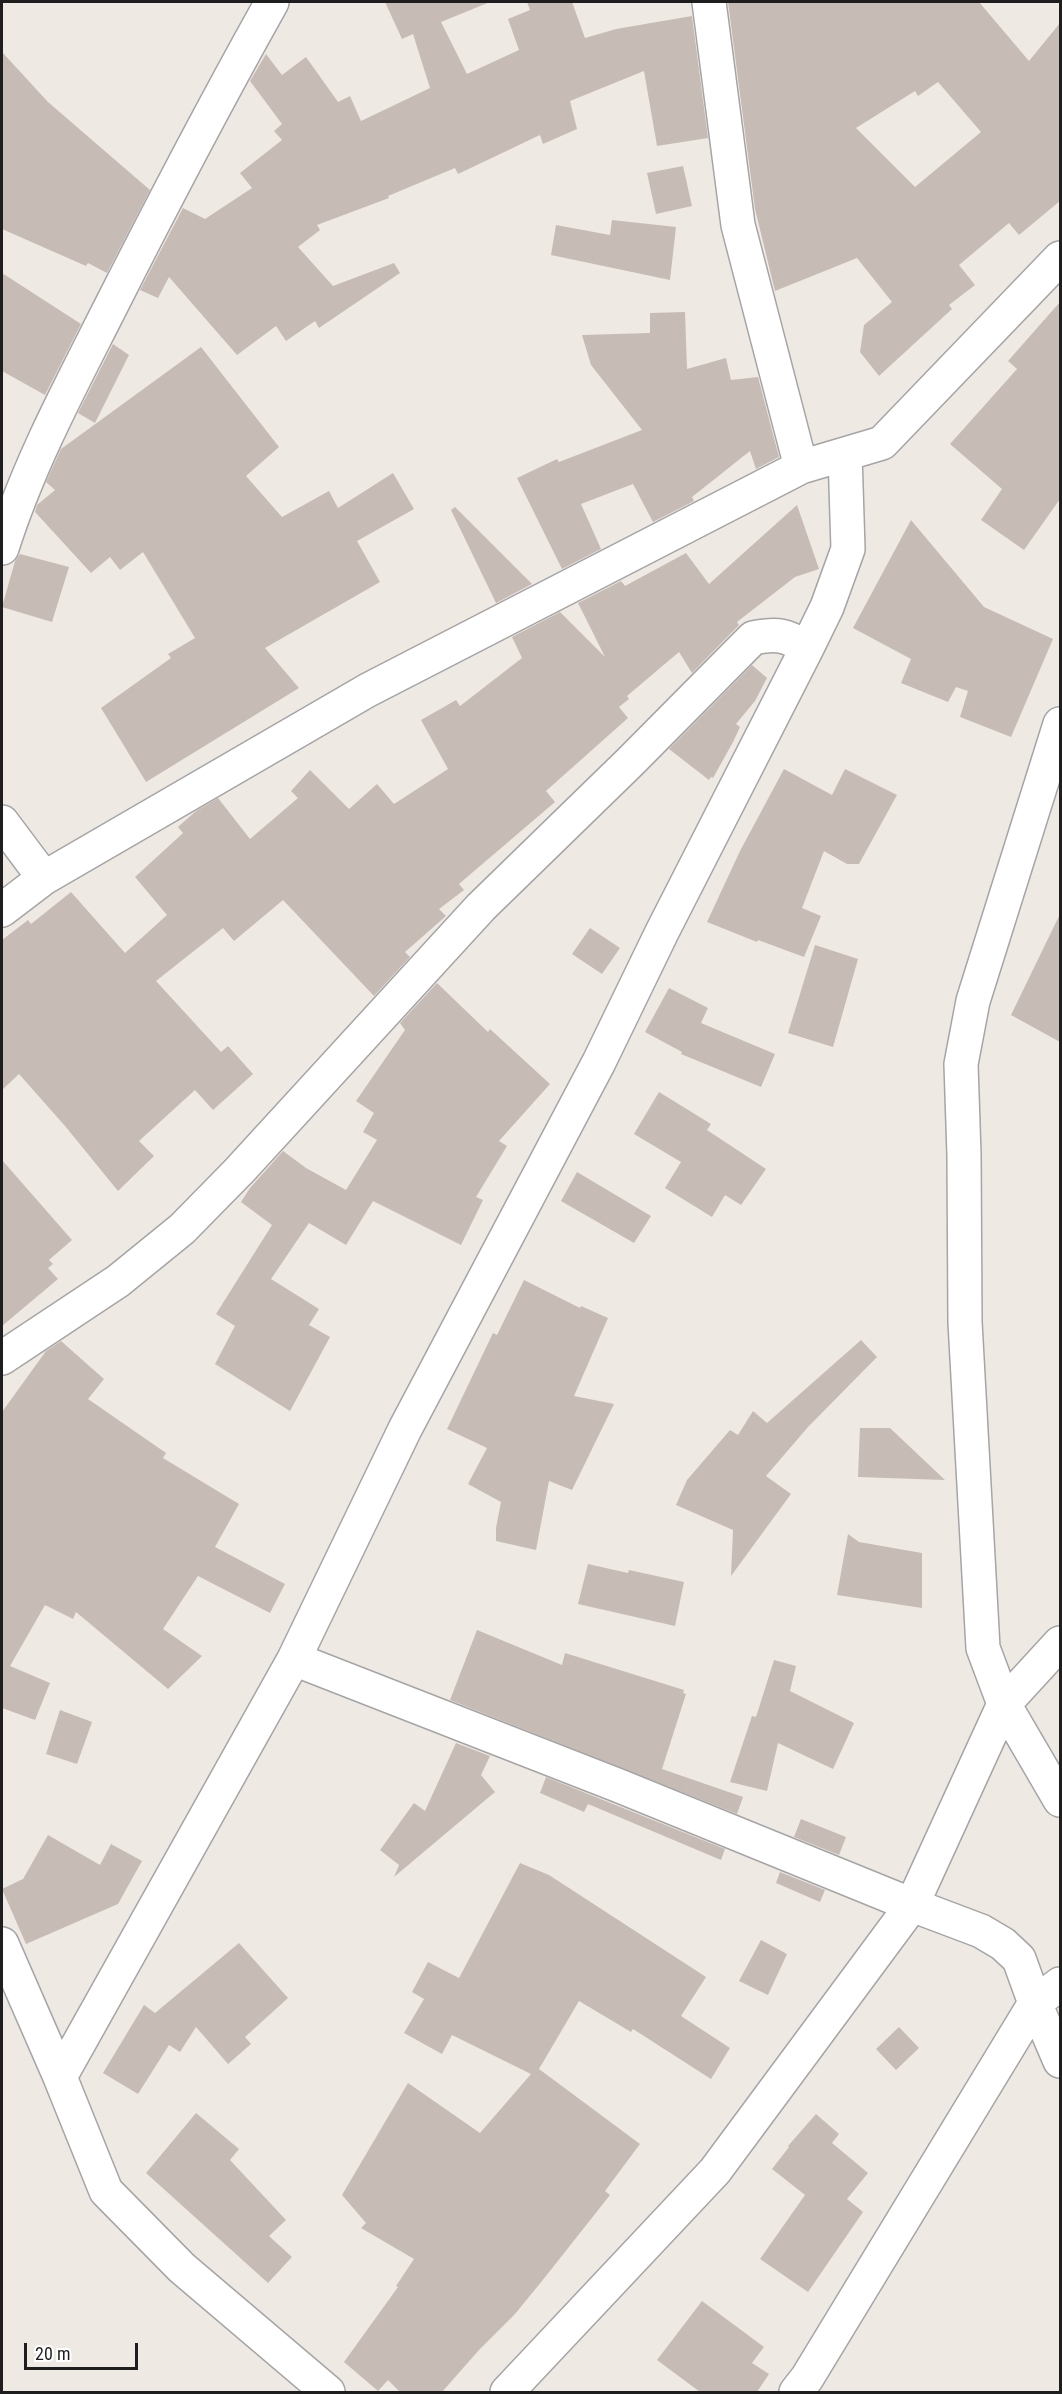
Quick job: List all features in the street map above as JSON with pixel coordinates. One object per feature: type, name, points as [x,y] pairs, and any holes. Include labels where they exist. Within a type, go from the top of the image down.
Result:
[{"type":"street","points":[[2,548],[17,502],[73,381],[186,159],[272,2]]},
{"type":"street","points":[[709,2],[738,225],[801,467]]},
{"type":"street","points":[[2,910],[44,878],[368,690],[801,467],[882,443],[1060,258]]},
{"type":"street","points":[[60,2077],[294,1659],[405,1429],[594,1072],[662,932],[827,607],[848,549],[845,454]]},
{"type":"street","points":[[2,1358],[118,1281],[182,1229],[247,1163],[480,907],[630,762],[753,638],[773,634],[790,638],[807,648]]},
{"type":"street","points":[[1060,724],[973,1001],[961,1064],[965,1322],[983,1648],[1004,1704],[1060,1800]]},
{"type":"street","points":[[2,822],[44,878]]},
{"type":"street","points":[[507,2392],[716,2171],[912,1905],[1004,1704],[1060,1643]]},
{"type":"street","points":[[294,1659],[628,1789],[981,1931],[1003,1944],[1019,1959],[1060,2061]]},
{"type":"street","points":[[2,1944],[60,2077],[105,2191],[182,2268],[328,2392]]},
{"type":"street","points":[[796,2392],[807,2378],[1035,2003],[1060,1984]]},
{"type":"building","points":[[385,2],[490,2],[441,22],[467,74],[519,50],[508,19],[530,10],[527,2],[572,2],[585,38],[616,29],[692,16],[708,138],[657,146],[644,71],[570,101],[577,129],[543,144],[540,135],[458,174],[455,168],[388,196],[389,198],[317,225],[320,230],[298,247],[333,286],[394,263],[400,273],[319,328],[315,321],[286,341],[276,326],[237,355],[169,277],[158,298],[140,290],[183,208],[205,219],[252,188],[240,173],[282,140],[274,131],[282,124],[250,81],[266,54],[282,75],[306,57],[338,102],[350,96],[361,121],[430,88],[413,34],[402,39]]},
{"type":"building","points":[[728,2],[979,2],[1029,61],[1060,23],[1060,201],[1019,235],[1009,223],[959,265],[975,285],[949,305],[952,309],[879,376],[860,352],[864,325],[892,302],[857,258],[775,291],[755,209]],"holes":[[[938,82],[981,132],[915,187],[856,128],[915,91],[918,96]]]},
{"type":"building","points":[[2,52],[48,102],[150,190],[107,273],[88,263],[86,266],[2,229]]},
{"type":"building","points":[[683,166],[692,206],[656,214],[647,173]]},
{"type":"building","points":[[612,220],[676,227],[670,280],[551,255],[556,225],[610,235]]},
{"type":"building","points":[[2,273],[81,324],[45,395],[2,371]]},
{"type":"building","points":[[1060,302],[1060,499],[1024,550],[981,520],[1002,489],[950,444],[1017,369],[1008,361]]},
{"type":"building","points":[[685,312],[687,369],[726,358],[731,380],[758,377],[779,457],[756,469],[750,451],[692,497],[694,501],[653,522],[633,484],[581,504],[601,549],[562,569],[517,478],[557,459],[559,462],[642,430],[591,365],[582,335],[650,333],[650,313]]},
{"type":"building","points":[[113,344],[129,355],[95,423],[78,413]]},
{"type":"building","points":[[201,347],[279,447],[246,476],[282,517],[329,491],[338,508],[393,473],[414,509],[357,541],[380,582],[265,648],[299,688],[146,782],[101,708],[171,658],[168,654],[195,638],[143,552],[120,570],[110,557],[91,573],[35,512],[37,505],[55,490],[46,482],[61,449]]},
{"type":"building","points":[[797,505],[819,569],[795,577],[737,622],[739,625],[692,673],[679,652],[627,696],[629,699],[619,707],[628,718],[546,791],[555,802],[459,884],[464,890],[439,909],[446,916],[405,952],[410,957],[374,996],[283,900],[234,941],[223,928],[156,981],[221,1052],[228,1046],[253,1074],[213,1110],[195,1090],[139,1141],[154,1156],[118,1191],[19,1074],[2,1090],[2,940],[28,920],[31,924],[71,892],[125,953],[167,915],[135,877],[183,833],[178,827],[196,811],[218,798],[250,839],[298,798],[291,791],[310,770],[349,809],[377,784],[394,804],[448,769],[421,720],[456,700],[460,706],[522,658],[512,637],[560,612],[605,657],[578,603],[621,581],[625,586],[686,553],[709,584]]},
{"type":"building","points":[[455,507],[532,584],[496,603],[451,510]]},
{"type":"building","points":[[911,520],[984,607],[1053,639],[1011,737],[960,717],[968,691],[956,687],[948,702],[901,683],[911,659],[853,628]]},
{"type":"building","points":[[20,554],[69,567],[52,622],[2,607],[15,561]]},
{"type":"building","points":[[752,665],[767,678],[755,701],[736,724],[740,727],[733,742],[713,778],[709,780],[669,749]]},
{"type":"building","points":[[784,769],[832,795],[845,769],[897,795],[859,864],[847,864],[824,851],[802,908],[821,916],[804,957],[758,940],[757,942],[707,922],[740,851]]},
{"type":"building","points":[[1060,914],[1060,1042],[1011,1015]]},
{"type":"building","points":[[590,928],[620,948],[602,974],[572,954]]},
{"type":"building","points":[[815,945],[858,959],[833,1047],[788,1033]]},
{"type":"building","points":[[437,983],[488,1032],[490,1029],[550,1084],[499,1141],[507,1146],[476,1197],[483,1200],[461,1245],[373,1201],[346,1245],[309,1223],[271,1279],[319,1309],[309,1325],[330,1337],[290,1411],[215,1364],[235,1326],[216,1314],[272,1225],[241,1202],[250,1188],[283,1151],[306,1168],[346,1190],[377,1140],[363,1132],[374,1113],[356,1101],[405,1030],[400,1023]]},
{"type":"building","points":[[669,988],[708,1008],[701,1023],[775,1054],[761,1087],[681,1054],[682,1052],[645,1032]]},
{"type":"building","points":[[659,1092],[711,1124],[707,1130],[766,1169],[741,1205],[725,1195],[712,1217],[665,1188],[681,1162],[634,1134]]},
{"type":"building","points":[[2,1160],[72,1240],[49,1260],[53,1264],[48,1268],[58,1279],[2,1326]]},
{"type":"building","points":[[577,1172],[651,1216],[634,1243],[561,1201]]},
{"type":"building","points":[[524,1280],[580,1308],[581,1306],[608,1318],[574,1396],[614,1404],[572,1490],[549,1481],[536,1550],[496,1541],[501,1502],[468,1484],[487,1448],[447,1429],[493,1333],[497,1335]]},
{"type":"building","points":[[861,1340],[877,1357],[808,1427],[766,1476],[791,1494],[731,1576],[733,1530],[676,1505],[687,1480],[730,1430],[738,1435],[753,1411],[767,1423]]},
{"type":"building","points":[[61,1341],[104,1379],[88,1399],[166,1453],[163,1458],[239,1504],[215,1547],[285,1584],[270,1613],[198,1576],[163,1629],[202,1656],[168,1689],[76,1612],[73,1619],[45,1605],[10,1666],[50,1683],[35,1720],[2,1708],[2,1412],[46,1351]]},
{"type":"building","points":[[860,1428],[890,1428],[945,1480],[858,1477]]},
{"type":"building","points":[[848,1534],[859,1542],[922,1553],[922,1608],[837,1595]]},
{"type":"building","points":[[588,1564],[684,1582],[675,1626],[578,1604]]},
{"type":"building","points":[[477,1630],[562,1665],[565,1653],[684,1690],[683,1693],[686,1694],[662,1769],[743,1797],[737,1814],[450,1700]]},
{"type":"building","points":[[774,1660],[796,1666],[790,1691],[854,1723],[833,1769],[778,1743],[767,1791],[730,1782],[752,1716],[756,1717]]},
{"type":"building","points":[[60,1710],[92,1722],[77,1764],[46,1754]]},
{"type":"building","points":[[456,1743],[490,1756],[481,1775],[495,1792],[394,1877],[399,1865],[380,1850],[414,1803],[425,1811]]},
{"type":"building","points":[[546,1777],[725,1849],[721,1860],[588,1804],[584,1812],[540,1793]]},
{"type":"building","points":[[801,1819],[846,1837],[839,1855],[794,1837]]},
{"type":"building","points":[[48,1835],[100,1865],[111,1844],[142,1861],[118,1904],[26,1944],[2,1889],[23,1879]]},
{"type":"building","points":[[520,1863],[549,1875],[706,1977],[681,2016],[730,2048],[711,2079],[633,2029],[631,2032],[579,2001],[539,2069],[640,2144],[605,2191],[610,2195],[542,2281],[515,2314],[442,2392],[400,2392],[388,2380],[378,2391],[344,2362],[398,2287],[396,2286],[414,2259],[361,2228],[366,2223],[342,2195],[408,2083],[480,2133],[531,2074],[452,2035],[442,2054],[404,2033],[424,1999],[412,1992],[428,1962],[459,1978]]},
{"type":"building","points":[[780,1872],[825,1890],[820,1902],[776,1883]]},
{"type":"building","points":[[761,1940],[787,1954],[768,1995],[739,1981]]},
{"type":"building","points":[[239,1943],[288,1998],[245,2037],[251,2044],[228,2064],[196,2027],[180,2052],[169,2045],[138,2094],[103,2073],[144,2005],[155,2013]]},
{"type":"building","points":[[899,2027],[919,2048],[896,2070],[876,2049]]},
{"type":"building","points":[[196,2113],[239,2149],[230,2160],[286,2220],[269,2236],[292,2257],[268,2283],[146,2173]]},
{"type":"building","points":[[816,2114],[839,2134],[832,2143],[868,2173],[847,2199],[863,2212],[808,2292],[760,2259],[805,2195],[772,2169],[788,2146]]},
{"type":"building","points":[[702,2301],[764,2347],[752,2363],[769,2374],[757,2392],[700,2392],[657,2360]]}]
